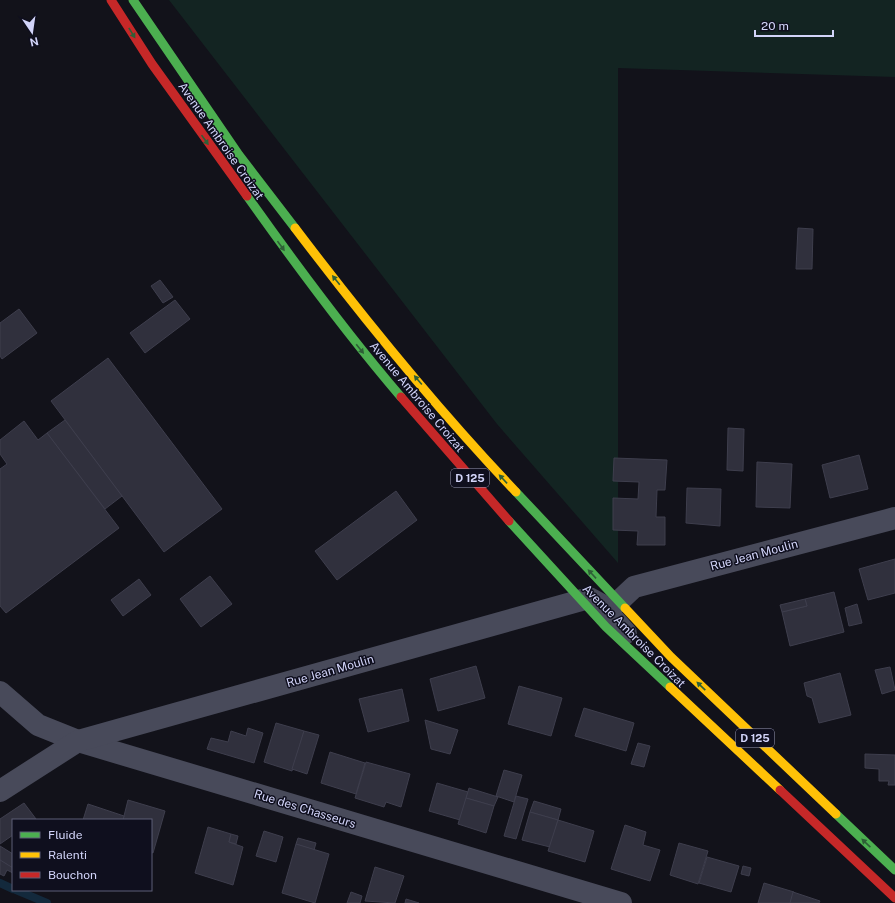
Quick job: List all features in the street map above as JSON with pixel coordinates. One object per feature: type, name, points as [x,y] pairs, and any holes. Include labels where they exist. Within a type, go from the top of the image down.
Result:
[{"type":"main road","name":"Avenue Ambroise Croizat","points":[[111,0],[152,64],[205,140],[301,272],[360,348],[476,485],[581,600],[653,672],[895,898]]},
{"type":"main road","name":"Avenue Ambroise Croizat","points":[[134,0],[191,88],[239,155],[340,285],[492,466],[618,602],[724,708],[895,870]]},
{"type":"street","name":"Rue Jean Moulin","points":[[618,602],[634,588],[895,518]]},
{"type":"street","points":[[581,600],[589,598],[600,604],[626,634],[698,700],[706,705],[724,708]]},
{"type":"street","name":"Rue Jean Moulin","points":[[0,791],[78,741],[581,600]]},
{"type":"street","name":"Rue des Chasseurs","points":[[0,692],[38,725],[78,741],[621,903]]},
{"type":"shaded area","points":[[169,0],[895,0],[895,77],[618,68],[618,563],[497,424]]},
{"type":"building","points":[[798,228],[813,229],[812,269],[796,269]]},
{"type":"building","points":[[160,280],[173,297],[163,303],[151,286]]},
{"type":"building","points":[[175,300],[190,319],[145,353],[130,333]]},
{"type":"building","points":[[19,309],[37,333],[2,359],[0,356],[0,323]]},
{"type":"building","points":[[108,358],[222,509],[164,552],[51,401]]},
{"type":"building","points":[[65,420],[122,496],[105,509],[47,433]]},
{"type":"building","points":[[24,421],[38,440],[47,433],[119,528],[6,613],[0,606],[0,469],[7,464],[0,454],[0,440]]},
{"type":"building","points":[[728,428],[744,429],[743,471],[727,470]]},
{"type":"building","points":[[859,455],[868,489],[830,498],[822,465]]},
{"type":"building","points":[[614,458],[667,460],[665,490],[657,490],[656,517],[665,517],[665,545],[637,545],[638,531],[613,530],[613,498],[638,499],[639,482],[613,481]]},
{"type":"building","points":[[757,462],[792,464],[790,508],[756,507]]},
{"type":"building","points":[[687,488],[721,489],[720,526],[686,523]]},
{"type":"building","points":[[396,491],[417,520],[337,580],[315,551]]},
{"type":"building","points":[[895,559],[895,593],[868,600],[859,569]]},
{"type":"building","points":[[210,576],[232,604],[201,627],[180,599]]},
{"type":"building","points":[[139,579],[151,595],[123,616],[111,600]]},
{"type":"building","points":[[834,592],[844,632],[790,646],[782,612],[807,606],[805,599]]},
{"type":"building","points":[[805,599],[807,606],[782,612],[780,605]]},
{"type":"building","points":[[857,604],[862,623],[849,626],[845,608]]},
{"type":"building","points":[[476,666],[485,698],[438,711],[430,679]]},
{"type":"building","points":[[890,667],[895,690],[882,694],[875,670]]},
{"type":"building","points":[[840,673],[851,715],[819,723],[812,698],[807,696],[804,683]]},
{"type":"building","points":[[519,686],[562,698],[551,736],[508,724]]},
{"type":"building","points":[[402,689],[409,721],[368,732],[359,699]]},
{"type":"building","points":[[584,708],[634,723],[626,751],[575,736]]},
{"type":"building","points":[[425,720],[458,730],[450,754],[431,749]]},
{"type":"building","points":[[276,723],[304,731],[292,771],[264,762]]},
{"type":"building","points":[[248,728],[263,733],[254,763],[207,749],[211,738],[228,742],[231,731],[246,736]]},
{"type":"building","points":[[304,731],[319,735],[307,774],[292,769]]},
{"type":"building","points":[[638,743],[650,746],[644,767],[631,764]]},
{"type":"building","points":[[330,752],[365,763],[356,794],[321,783]]},
{"type":"building","points":[[865,754],[895,755],[895,785],[888,785],[889,781],[879,781],[879,769],[865,768]]},
{"type":"building","points":[[366,762],[410,774],[401,807],[386,802],[384,807],[355,798]]},
{"type":"building","points":[[504,770],[522,775],[514,802],[496,796]]},
{"type":"building","points":[[437,783],[468,792],[460,820],[429,811]]},
{"type":"building","points":[[469,788],[498,797],[494,806],[466,798]]},
{"type":"building","points":[[516,796],[528,799],[516,839],[504,836]]},
{"type":"building","points":[[466,798],[494,806],[486,833],[458,824]]},
{"type":"building","points":[[128,800],[165,811],[153,853],[152,819],[123,819]]},
{"type":"building","points":[[534,801],[561,809],[558,820],[530,812]]},
{"type":"building","points":[[24,803],[36,819],[12,819],[12,836],[0,844],[0,819]]},
{"type":"building","points":[[88,804],[124,816],[123,819],[83,819]]},
{"type":"building","points":[[530,812],[558,820],[550,847],[522,840]]},
{"type":"building","points":[[558,820],[594,831],[585,862],[548,851]]},
{"type":"building","points":[[625,825],[646,832],[643,845],[660,850],[650,881],[611,869]]},
{"type":"building","points":[[208,827],[231,834],[229,842],[243,847],[233,885],[195,873]]},
{"type":"building","points":[[264,831],[283,837],[276,862],[256,856]]},
{"type":"building","points":[[231,834],[238,836],[236,844],[229,842]]},
{"type":"building","points":[[298,838],[316,843],[314,850],[296,844]]},
{"type":"building","points":[[679,843],[708,851],[698,884],[670,875]]},
{"type":"building","points":[[296,844],[329,854],[315,903],[282,893]]},
{"type":"building","points":[[0,846],[12,853],[12,867],[0,860]]},
{"type":"building","points":[[707,857],[739,866],[731,892],[699,883]]},
{"type":"building","points":[[0,860],[12,867],[12,872],[7,870],[4,876],[0,874]]},
{"type":"building","points":[[743,866],[751,868],[749,876],[741,874]]},
{"type":"building","points":[[375,867],[404,876],[395,903],[365,901]]},
{"type":"building","points":[[764,883],[794,892],[790,903],[758,903]]},
{"type":"building","points":[[351,892],[362,896],[360,903],[347,903]]},
{"type":"building","points":[[793,892],[820,901],[819,903],[790,903]]},
{"type":"building","points":[[406,899],[419,903],[405,903]]},
{"type":"waterway","points":[[0,883],[12,889]]},
{"type":"waterway","points":[[18,891],[47,903]]},
{"type":"traffic: fast","points":[[133,0],[239,155],[295,228]]},
{"type":"traffic: fast","points":[[247,196],[322,298],[401,397]]},
{"type":"traffic: fast","points":[[516,492],[625,608]]},
{"type":"traffic: fast","points":[[509,521],[606,627],[670,687]]},
{"type":"traffic: fast","points":[[836,814],[895,870]]},
{"type":"traffic: slow","points":[[295,228],[402,363],[458,429],[516,492]]},
{"type":"traffic: slow","points":[[625,608],[671,657],[836,814]]},
{"type":"traffic: slow","points":[[670,687],[780,790]]},
{"type":"traffic: jam","points":[[111,0],[152,64],[247,196]]},
{"type":"traffic: jam","points":[[401,397],[509,521]]},
{"type":"traffic: jam","points":[[780,790],[895,898]]}]
